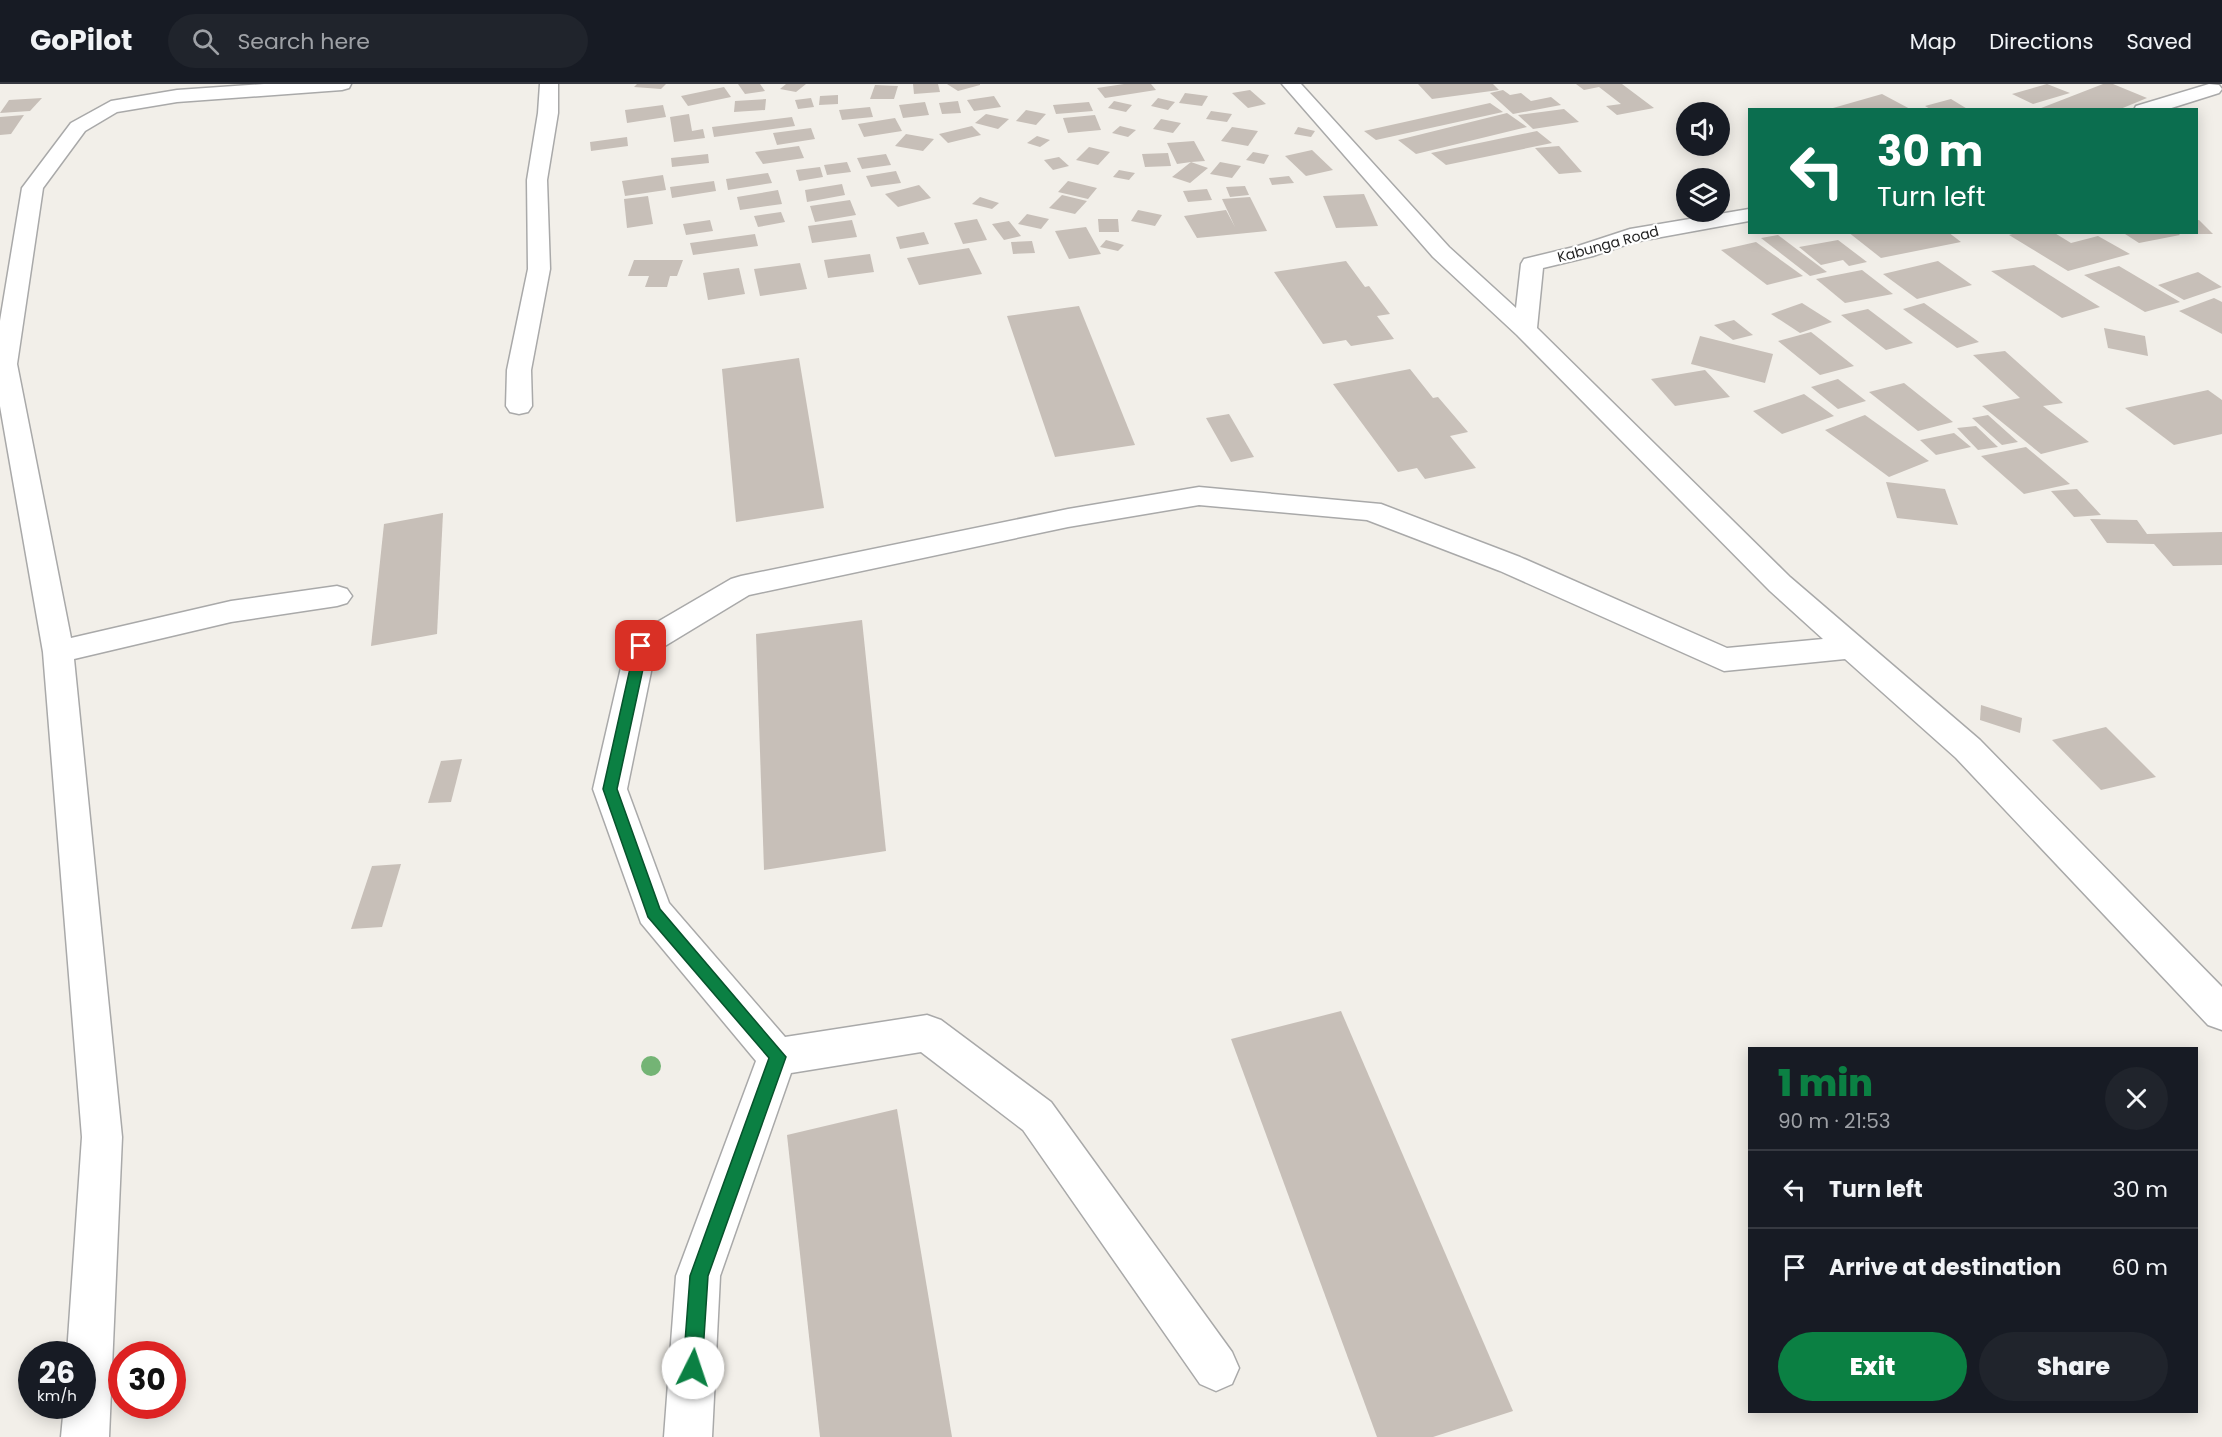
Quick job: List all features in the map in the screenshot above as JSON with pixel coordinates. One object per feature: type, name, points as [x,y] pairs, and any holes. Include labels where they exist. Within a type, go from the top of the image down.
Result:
[{"type":"street","points":[[85,1437],[102,1137],[58,652],[5,364],[33,188],[78,127],[111,107],[177,96],[342,84]]},
{"type":"street","points":[[519,406],[519,370],[539,269],[537,180],[548,113],[549,84]]},
{"type":"street","points":[[1291,84],[1441,252],[1526,330],[1780,584],[1968,749],[2222,1013]]},
{"type":"street","points":[[2149,108],[2211,89]]},
{"type":"street","name":"Kabunga Road","points":[[1526,330],[1532,264],[1585,251],[1630,236],[1748,215]]},
{"type":"street","points":[[777,1057],[654,912],[610,789],[641,646],[741,586],[1068,518],[1199,496],[1371,511],[1510,564],[1724,660],[1852,647]]},
{"type":"street","points":[[58,652],[147,632],[200,617],[304,598],[337,596]]},
{"type":"street","points":[[777,1057],[927,1032],[1037,1116],[1216,1368]]},
{"type":"street","points":[[688,1437],[699,1276],[777,1057]]},
{"type":"building","points":[[637,84],[666,84],[661,89],[634,87]]},
{"type":"building","points":[[738,84],[760,84],[765,91],[745,94]]},
{"type":"building","points":[[786,84],[806,84],[796,92],[780,89]]},
{"type":"building","points":[[913,84],[938,84],[940,92],[914,94]]},
{"type":"building","points":[[947,84],[980,84],[980,85],[958,91]]},
{"type":"building","points":[[1124,84],[1151,84],[1156,90],[1105,98],[1097,88]]},
{"type":"building","points":[[1418,84],[1493,84],[1499,90],[1432,99]]},
{"type":"building","points":[[1576,84],[1622,84],[1654,108],[1617,115],[1606,106],[1621,104],[1599,87],[1584,90]]},
{"type":"building","points":[[2047,84],[2070,93],[2033,104],[2012,94]]},
{"type":"building","points":[[2103,84],[2113,84],[2147,98],[2123,108],[2041,108]]},
{"type":"building","points":[[875,85],[898,86],[894,99],[870,99]]},
{"type":"building","points":[[724,87],[731,97],[688,106],[681,96]]},
{"type":"building","points":[[1250,90],[1266,104],[1248,108],[1232,93]]},
{"type":"building","points":[[1503,90],[1510,95],[1521,93],[1531,101],[1551,97],[1561,105],[1513,114],[1490,93]]},
{"type":"building","points":[[1185,93],[1208,96],[1202,106],[1179,103]]},
{"type":"building","points":[[1882,94],[1908,108],[1833,108]]},
{"type":"building","points":[[838,95],[838,104],[819,105],[820,96]]},
{"type":"building","points":[[994,96],[1001,107],[974,111],[967,100]]},
{"type":"building","points":[[42,98],[30,111],[0,113],[9,100]]},
{"type":"building","points":[[811,98],[814,107],[798,109],[795,100]]},
{"type":"building","points":[[1158,98],[1175,102],[1168,110],[1151,106]]},
{"type":"building","points":[[766,99],[765,110],[734,112],[735,101]]},
{"type":"building","points":[[1951,99],[1966,108],[1928,108],[1925,106]]},
{"type":"building","points":[[958,101],[961,113],[942,114],[939,103]]},
{"type":"building","points":[[1114,101],[1132,105],[1126,112],[1108,108]]},
{"type":"building","points":[[925,102],[929,115],[903,118],[899,105]]},
{"type":"building","points":[[1089,102],[1093,111],[1056,114],[1053,105]]},
{"type":"building","points":[[1490,103],[1503,112],[1376,140],[1364,131]]},
{"type":"building","points":[[663,105],[666,117],[627,123],[625,110]]},
{"type":"building","points":[[870,107],[873,117],[842,120],[839,110]]},
{"type":"building","points":[[1564,109],[1579,122],[1533,129],[1518,115]]},
{"type":"building","points":[[1026,110],[1046,114],[1036,125],[1016,121]]},
{"type":"building","points":[[1211,111],[1232,114],[1227,122],[1206,119]]},
{"type":"building","points":[[1507,113],[1527,127],[1416,154],[1398,140]]},
{"type":"building","points":[[689,114],[692,131],[703,129],[705,138],[674,142],[670,117]]},
{"type":"building","points":[[986,114],[1009,119],[998,129],[975,123]]},
{"type":"building","points":[[24,115],[11,134],[0,135],[0,117]]},
{"type":"building","points":[[1095,115],[1101,130],[1068,133],[1063,118]]},
{"type":"building","points":[[792,117],[795,126],[714,137],[712,127]]},
{"type":"building","points":[[895,118],[902,131],[864,137],[858,124]]},
{"type":"building","points":[[1161,119],[1181,123],[1173,133],[1153,129]]},
{"type":"building","points":[[972,126],[981,135],[948,143],[939,134]]},
{"type":"building","points":[[1120,126],[1136,130],[1128,137],[1112,133]]},
{"type":"building","points":[[1232,127],[1258,131],[1248,146],[1221,141]]},
{"type":"building","points":[[1298,127],[1315,131],[1311,137],[1294,134]]},
{"type":"building","points":[[811,128],[815,139],[777,145],[773,133]]},
{"type":"building","points":[[1537,131],[1552,143],[1446,165],[1431,153]]},
{"type":"building","points":[[906,134],[934,139],[923,151],[895,146]]},
{"type":"building","points":[[1037,136],[1050,140],[1040,147],[1027,143]]},
{"type":"building","points":[[627,137],[628,146],[591,151],[590,142]]},
{"type":"building","points":[[1194,141],[1205,161],[1177,164],[1167,143]]},
{"type":"building","points":[[799,146],[804,158],[763,164],[755,152]]},
{"type":"building","points":[[1559,146],[1582,172],[1559,174],[1535,148]]},
{"type":"building","points":[[1089,147],[1110,152],[1098,165],[1076,160]]},
{"type":"building","points":[[1312,150],[1333,170],[1306,176],[1285,156]]},
{"type":"building","points":[[1253,152],[1269,155],[1264,164],[1246,160]]},
{"type":"building","points":[[1168,153],[1171,166],[1145,167],[1142,154]]},
{"type":"building","points":[[708,154],[709,163],[672,167],[671,158]]},
{"type":"building","points":[[886,154],[891,165],[862,169],[857,158]]},
{"type":"building","points":[[1059,157],[1069,166],[1053,170],[1044,160]]},
{"type":"building","points":[[847,162],[851,172],[827,175],[824,165]]},
{"type":"building","points":[[1191,162],[1208,168],[1190,183],[1172,177]]},
{"type":"building","points":[[1220,162],[1241,166],[1232,178],[1210,174]]},
{"type":"building","points":[[820,167],[823,177],[799,181],[796,170]]},
{"type":"building","points":[[1119,170],[1135,173],[1129,180],[1113,177]]},
{"type":"building","points":[[896,171],[901,183],[871,187],[866,176]]},
{"type":"building","points":[[768,173],[772,183],[728,190],[726,179]]},
{"type":"building","points":[[663,175],[666,190],[625,196],[622,181]]},
{"type":"building","points":[[1289,176],[1294,183],[1272,185],[1269,178]]},
{"type":"building","points":[[714,181],[716,191],[672,198],[670,187]]},
{"type":"building","points":[[1068,181],[1097,188],[1088,199],[1058,192]]},
{"type":"building","points":[[842,184],[845,195],[807,202],[805,190]]},
{"type":"building","points":[[919,185],[931,198],[898,207],[885,194]]},
{"type":"building","points":[[1245,186],[1249,195],[1230,197],[1226,187]]},
{"type":"building","points":[[1207,189],[1212,200],[1188,202],[1183,191]]},
{"type":"building","points":[[778,190],[782,204],[740,210],[737,197]]},
{"type":"building","points":[[1364,194],[1378,226],[1336,228],[1323,196]]},
{"type":"building","points":[[1062,195],[1087,201],[1075,214],[1049,208]]},
{"type":"building","points":[[648,196],[653,224],[627,228],[624,199]]},
{"type":"building","points":[[980,197],[999,203],[992,209],[972,204]]},
{"type":"building","points":[[1250,197],[1267,231],[1197,238],[1184,216],[1226,210],[1235,227],[1222,199]]},
{"type":"building","points":[[850,200],[856,215],[815,222],[810,206]]},
{"type":"building","points":[[1138,210],[1162,215],[1155,226],[1131,221]]},
{"type":"building","points":[[781,212],[785,222],[758,227],[754,216]]},
{"type":"building","points":[[1027,214],[1049,219],[1041,229],[1018,224]]},
{"type":"building","points":[[977,219],[987,240],[963,244],[954,223]]},
{"type":"building","points":[[1098,219],[1118,219],[1119,232],[1099,232]]},
{"type":"building","points":[[710,220],[713,231],[686,235],[683,224]]},
{"type":"building","points":[[852,220],[857,237],[812,243],[808,226]]},
{"type":"building","points":[[2198,220],[2199,220],[2213,234],[2198,234]]},
{"type":"building","points":[[1009,221],[1021,236],[1004,240],[992,224]]},
{"type":"building","points":[[1086,227],[1101,254],[1069,259],[1055,231]]},
{"type":"building","points":[[924,232],[929,244],[900,249],[896,237]]},
{"type":"building","points":[[755,234],[758,246],[693,255],[690,243]]},
{"type":"building","points":[[1851,234],[1951,234],[1961,242],[1881,258]]},
{"type":"building","points":[[2056,234],[2071,243],[2098,236],[2130,254],[2068,271],[2009,235]]},
{"type":"building","points":[[2125,234],[2180,235],[2139,243]]},
{"type":"building","points":[[1778,235],[1827,272],[1810,276],[1761,238]]},
{"type":"building","points":[[1106,240],[1124,245],[1118,251],[1100,247]]},
{"type":"building","points":[[1838,240],[1867,262],[1849,266],[1843,260],[1821,265],[1799,247]]},
{"type":"building","points":[[1032,241],[1035,253],[1013,254],[1011,242]]},
{"type":"building","points":[[1756,242],[1803,276],[1767,285],[1721,250]]},
{"type":"building","points":[[969,248],[982,274],[919,285],[907,258]]},
{"type":"building","points":[[870,254],[874,272],[828,278],[824,260]]},
{"type":"building","points":[[634,260],[683,260],[677,276],[670,276],[667,287],[645,287],[649,276],[628,276]]},
{"type":"building","points":[[1346,261],[1365,287],[1369,286],[1390,314],[1377,316],[1394,339],[1351,346],[1346,340],[1323,344],[1274,272]]},
{"type":"building","points":[[1938,261],[1972,285],[1917,299],[1883,274]]},
{"type":"building","points":[[800,263],[807,289],[760,296],[754,269]]},
{"type":"building","points":[[2034,265],[2100,307],[2062,318],[1991,271]]},
{"type":"building","points":[[2119,266],[2180,302],[2145,312],[2084,275]]},
{"type":"building","points":[[739,268],[745,294],[708,300],[703,273]]},
{"type":"building","points":[[1862,270],[1893,294],[1845,303],[1816,279]]},
{"type":"building","points":[[2198,272],[2222,287],[2184,300],[2158,285]]},
{"type":"building","points":[[2214,298],[2222,302],[2222,334],[2179,311]]},
{"type":"building","points":[[1802,303],[1832,322],[1800,333],[1771,314]]},
{"type":"building","points":[[1924,303],[1979,342],[1957,348],[1903,309]]},
{"type":"building","points":[[1079,306],[1135,445],[1055,457],[1007,316]]},
{"type":"building","points":[[1868,309],[1913,343],[1886,350],[1841,315]]},
{"type":"building","points":[[1734,320],[1753,335],[1733,340],[1714,325]]},
{"type":"building","points":[[2104,328],[2145,336],[2148,356],[2108,348]]},
{"type":"building","points":[[1811,332],[1854,366],[1820,375],[1778,341]]},
{"type":"building","points":[[1700,336],[1773,354],[1765,383],[1691,364]]},
{"type":"building","points":[[2005,351],[2063,403],[2043,406],[2089,442],[2041,454],[1982,406],[2020,398],[1973,355]]},
{"type":"building","points":[[799,358],[824,508],[736,522],[722,369]]},
{"type":"building","points":[[1410,369],[1433,398],[1438,397],[1468,432],[1450,436],[1476,468],[1425,479],[1417,468],[1398,472],[1333,384]]},
{"type":"building","points":[[1705,370],[1730,397],[1675,406],[1651,379]]},
{"type":"building","points":[[1838,379],[1866,401],[1838,409],[1811,387]]},
{"type":"building","points":[[1904,383],[1953,422],[1918,431],[1869,392]]},
{"type":"building","points":[[2208,390],[2222,400],[2222,434],[2174,445],[2125,408]]},
{"type":"building","points":[[1804,394],[1834,416],[1782,434],[1753,411]]},
{"type":"building","points":[[1229,414],[1254,457],[1231,462],[1206,418]]},
{"type":"building","points":[[1865,415],[1929,461],[1889,477],[1825,430]]},
{"type":"building","points":[[1988,415],[2018,442],[2002,445],[1972,418]]},
{"type":"building","points":[[1976,426],[1998,447],[1978,450],[1957,428]]},
{"type":"building","points":[[1954,433],[1971,447],[1936,455],[1920,440]]},
{"type":"building","points":[[2026,447],[2070,484],[2024,494],[1981,456]]},
{"type":"building","points":[[1886,482],[1945,489],[1958,525],[1897,518]]},
{"type":"building","points":[[2077,489],[2101,515],[2074,517],[2051,491]]},
{"type":"building","points":[[443,513],[437,634],[371,646],[384,524]]},
{"type":"building","points":[[2090,519],[2137,520],[2147,534],[2222,532],[2222,565],[2173,566],[2154,544],[2107,543]]},
{"type":"building","points":[[862,620],[886,851],[764,870],[756,634]]},
{"type":"building","points":[[1981,705],[2022,718],[2020,733],[1980,720]]},
{"type":"building","points":[[2106,727],[2156,777],[2101,790],[2052,740]]},
{"type":"building","points":[[462,759],[451,802],[428,803],[441,761]]},
{"type":"building","points":[[401,864],[382,927],[351,929],[372,866]]},
{"type":"building","points":[[1341,1011],[1513,1411],[1433,1437],[1377,1437],[1231,1039]]},
{"type":"building","points":[[897,1109],[952,1437],[820,1437],[787,1135]]},
{"type":"route","points":[[641,646],[610,789],[654,912],[777,1057],[699,1276],[693,1368]]}]
